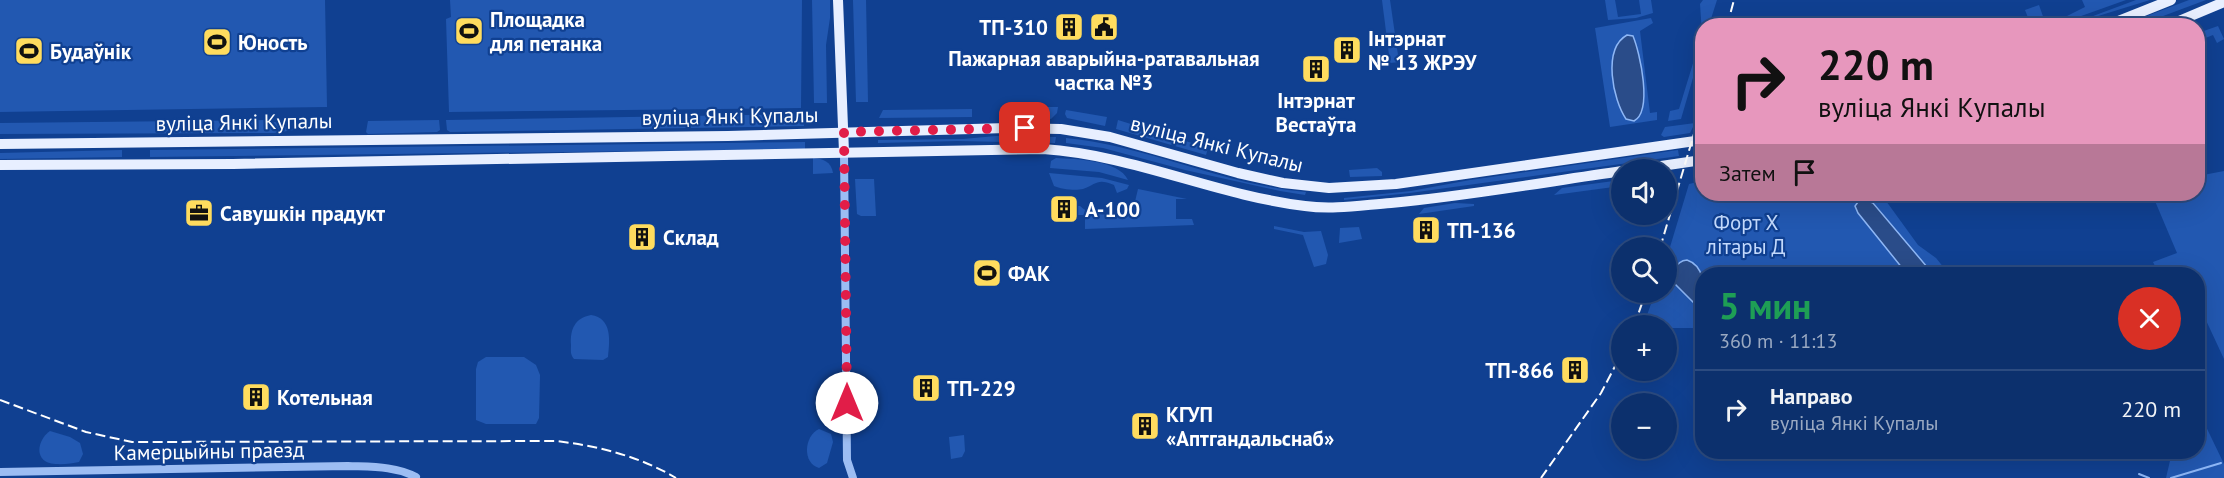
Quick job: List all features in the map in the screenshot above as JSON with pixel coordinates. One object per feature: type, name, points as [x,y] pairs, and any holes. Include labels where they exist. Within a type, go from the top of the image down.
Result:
[{"type":"main road","points":[[838,0],[844,152]]},
{"type":"main road","points":[[2126,18],[2170,0]]},
{"type":"main road","points":[[2185,18],[2224,2]]},
{"type":"main road","name":"вуліца Янкі Купалы","points":[[0,144],[728,136],[1007,128],[1061,129],[1110,137],[1272,180],[1329,188],[1396,184],[1695,142]]},
{"type":"main road","points":[[136,142],[136,164]]},
{"type":"main road","name":"вуліца Янкі Купалы","points":[[0,165],[1043,149],[1083,153],[1139,165],[1271,202],[1329,208],[1457,195],[1611,173]]},
{"type":"main road","points":[[1677,164],[1695,161]]},
{"type":"main road","points":[[1329,188],[1329,208]]},
{"type":"street","points":[[844,152],[847,460],[853,478]]},
{"type":"street","name":"Камерцыйны праезд","points":[[0,472],[348,466],[390,468],[416,477]]},
{"type":"green space","points":[[0,0],[325,0],[327,107],[0,112]]},
{"type":"green space","points":[[450,0],[802,0],[801,108],[449,112],[446,19],[451,17]]},
{"type":"green space","points":[[812,0],[830,0],[826,45],[827,103],[814,103]]},
{"type":"green space","points":[[853,0],[866,0],[868,102],[856,102]]},
{"type":"green space","points":[[1382,0],[1390,0],[1399,62],[1390,63]]},
{"type":"green space","points":[[1605,0],[1615,0],[1618,17],[1641,14],[1639,0],[1651,0],[1653,13],[1636,18],[1608,20]]},
{"type":"green space","points":[[1703,0],[1717,0],[1711,18],[1701,18],[1700,4]]},
{"type":"green space","points":[[2082,0],[2126,0],[2076,18],[2063,18],[2085,7]]},
{"type":"green space","points":[[2136,0],[2150,0],[2092,18],[2088,18]]},
{"type":"green space","points":[[2189,0],[2206,0],[2158,18],[2141,18]]},
{"type":"green space","points":[[2039,5],[2044,18],[2028,18],[2025,10]]},
{"type":"green space","points":[[1651,18],[1653,23],[1640,31],[1650,113],[1657,112],[1657,120],[1610,127],[1595,28]]},
{"type":"green space","points":[[2218,26],[2224,39],[2217,43],[2213,35],[2205,38],[2205,31]]},
{"type":"green space","points":[[1695,57],[1695,71],[1681,119],[1668,121],[1670,111],[1679,109]]},
{"type":"green space","points":[[1024,107],[1058,107],[1057,113],[1051,119],[1024,116]]},
{"type":"green space","points":[[972,109],[972,117],[879,118],[883,110]]},
{"type":"green space","points":[[1066,110],[1107,117],[1105,126],[1067,118]]},
{"type":"green space","points":[[803,114],[804,126],[450,132],[447,130],[446,120]]},
{"type":"green space","points":[[269,120],[294,123],[294,130],[274,133],[0,134],[0,123]]},
{"type":"green space","points":[[439,120],[440,130],[437,132],[368,134],[366,132],[368,121]]},
{"type":"green space","points":[[1118,120],[1208,148],[1206,155],[1116,129]]},
{"type":"green space","points":[[1695,123],[1690,133],[1664,137],[1661,135],[1665,127]]},
{"type":"green space","points":[[996,136],[1056,137],[1055,143],[958,141],[878,143],[878,140],[963,139]]},
{"type":"green space","points":[[1066,138],[1127,149],[1245,182],[1306,192],[1305,195],[1280,191],[1185,170],[1103,148],[1066,143]]},
{"type":"green space","points":[[805,142],[805,149],[150,157],[150,150]]},
{"type":"green space","points":[[122,150],[122,157],[0,159],[0,153]]},
{"type":"green space","points":[[1678,150],[1679,156],[1657,159],[1616,159]]},
{"type":"green space","points":[[813,158],[826,161],[833,173],[813,174]]},
{"type":"green space","points":[[1056,158],[1085,160],[1107,165],[1123,173],[1128,180],[1099,172],[1050,168],[1051,161]]},
{"type":"green space","points":[[1611,160],[1611,165],[1344,200],[1344,198],[1411,191]]},
{"type":"green space","points":[[1377,168],[1382,172],[1382,176],[1350,177],[1349,170]]},
{"type":"green space","points":[[2224,171],[2224,359],[2205,318],[2205,267],[2156,267],[2153,262],[2177,253],[2155,201],[2205,201],[2205,175]]},
{"type":"green space","points":[[1049,173],[1102,178],[1129,185],[1127,189],[1117,193],[1114,185],[1104,182],[1097,182],[1080,190],[1064,189],[1054,186]]},
{"type":"green space","points":[[855,179],[874,179],[876,216],[857,214]]},
{"type":"green space","points":[[1611,181],[1611,187],[1554,195],[1562,188]]},
{"type":"green space","name":"Форт X літары Д","points":[[1695,183],[1695,201],[1886,201],[1918,245],[1936,258],[1943,267],[1695,267],[1695,328],[1677,328],[1677,315],[1647,315],[1651,303],[1677,303],[1677,237],[1673,237],[1689,184]]},
{"type":"green space","points":[[1138,189],[1187,199],[1176,199],[1176,219],[1192,219],[1194,225],[1085,229],[1085,215],[1070,215],[1070,206],[1080,206],[1098,214],[1132,214]]},
{"type":"green space","points":[[1455,203],[1474,204],[1474,206],[1419,214],[1424,208]]},
{"type":"green space","points":[[1274,226],[1304,232],[1321,231],[1328,255],[1326,264],[1314,267],[1303,235],[1274,229]]},
{"type":"green space","points":[[1359,227],[1362,239],[1339,243],[1340,228]]},
{"type":"green space","points":[[591,315],[603,320],[606,325],[609,337],[608,357],[603,360],[574,359],[571,351],[573,329],[577,322]]},
{"type":"green space","points":[[486,357],[524,357],[536,365],[540,375],[539,418],[536,424],[486,424],[476,420],[476,369],[478,362]]},
{"type":"green space","points":[[2205,425],[2224,464],[2224,478],[2166,478],[2170,459],[2205,459]]},
{"type":"green space","points":[[819,429],[831,434],[833,442],[827,463],[819,468],[810,461],[807,449],[810,437]]},
{"type":"green space","points":[[50,431],[70,437],[80,443],[83,454],[79,462],[52,464],[42,458],[40,445]]},
{"type":"green space","points":[[964,435],[965,451],[962,457],[951,459],[949,437]]},
{"type":"shaded area","points":[[1627,35],[1633,36],[1643,81],[1643,106],[1640,115],[1634,121],[1626,119],[1621,111],[1612,75],[1614,51]]},
{"type":"shaded area","points":[[1859,201],[1873,203],[1927,267],[1901,267],[1858,213],[1855,206]]},
{"type":"shaded area","points":[[1687,260],[1697,267],[1695,267],[1695,304],[1677,286],[1677,265]]},
{"type":"waterway","points":[[2171,478],[2221,463]]},
{"type":"waterway","points":[[2139,474],[2149,478]]},
{"type":"railway","points":[[1729,18],[1734,0]]},
{"type":"railway","points":[[1663,237],[1695,130]]},
{"type":"railway","points":[[1638,315],[1642,303]]},
{"type":"railway","points":[[1541,478],[1601,393],[1611,374]]},
{"type":"railway","points":[[0,400],[86,432],[132,442],[556,441],[618,453],[662,470],[676,478]]},
{"type":"place","name":"ТП-310","points":[[1069,27]]},
{"type":"place","name":"Пажарная аварыйна-ратавальная частка №3","points":[[1104,27]]},
{"type":"place","name":"Площадка для петанка","points":[[469,31]]},
{"type":"place","name":"Юность","points":[[217,42]]},
{"type":"place","name":"Інтэрнат № 13 ЖРЭУ","points":[[1347,50]]},
{"type":"place","name":"Будаўнік","points":[[29,51]]},
{"type":"place","name":"Інтэрнат Вестаўта","points":[[1316,69]]},
{"type":"place","name":"А-100","points":[[1064,209]]},
{"type":"place","name":"Савушкін прадукт","points":[[199,213]]},
{"type":"place","name":"ТП-136","points":[[1426,230]]},
{"type":"place","name":"Склад","points":[[642,237]]},
{"type":"place","name":"ФАК","points":[[987,273]]},
{"type":"place","name":"ТП-866","points":[[1575,370]]},
{"type":"place","name":"ТП-229","points":[[926,388]]},
{"type":"place","name":"Котельная","points":[[256,397]]},
{"type":"place","name":"КГУП «Аптгандальснаб»","points":[[1145,426]]},
{"type":"route","points":[[847,403],[844,132],[1025,128]]}]
